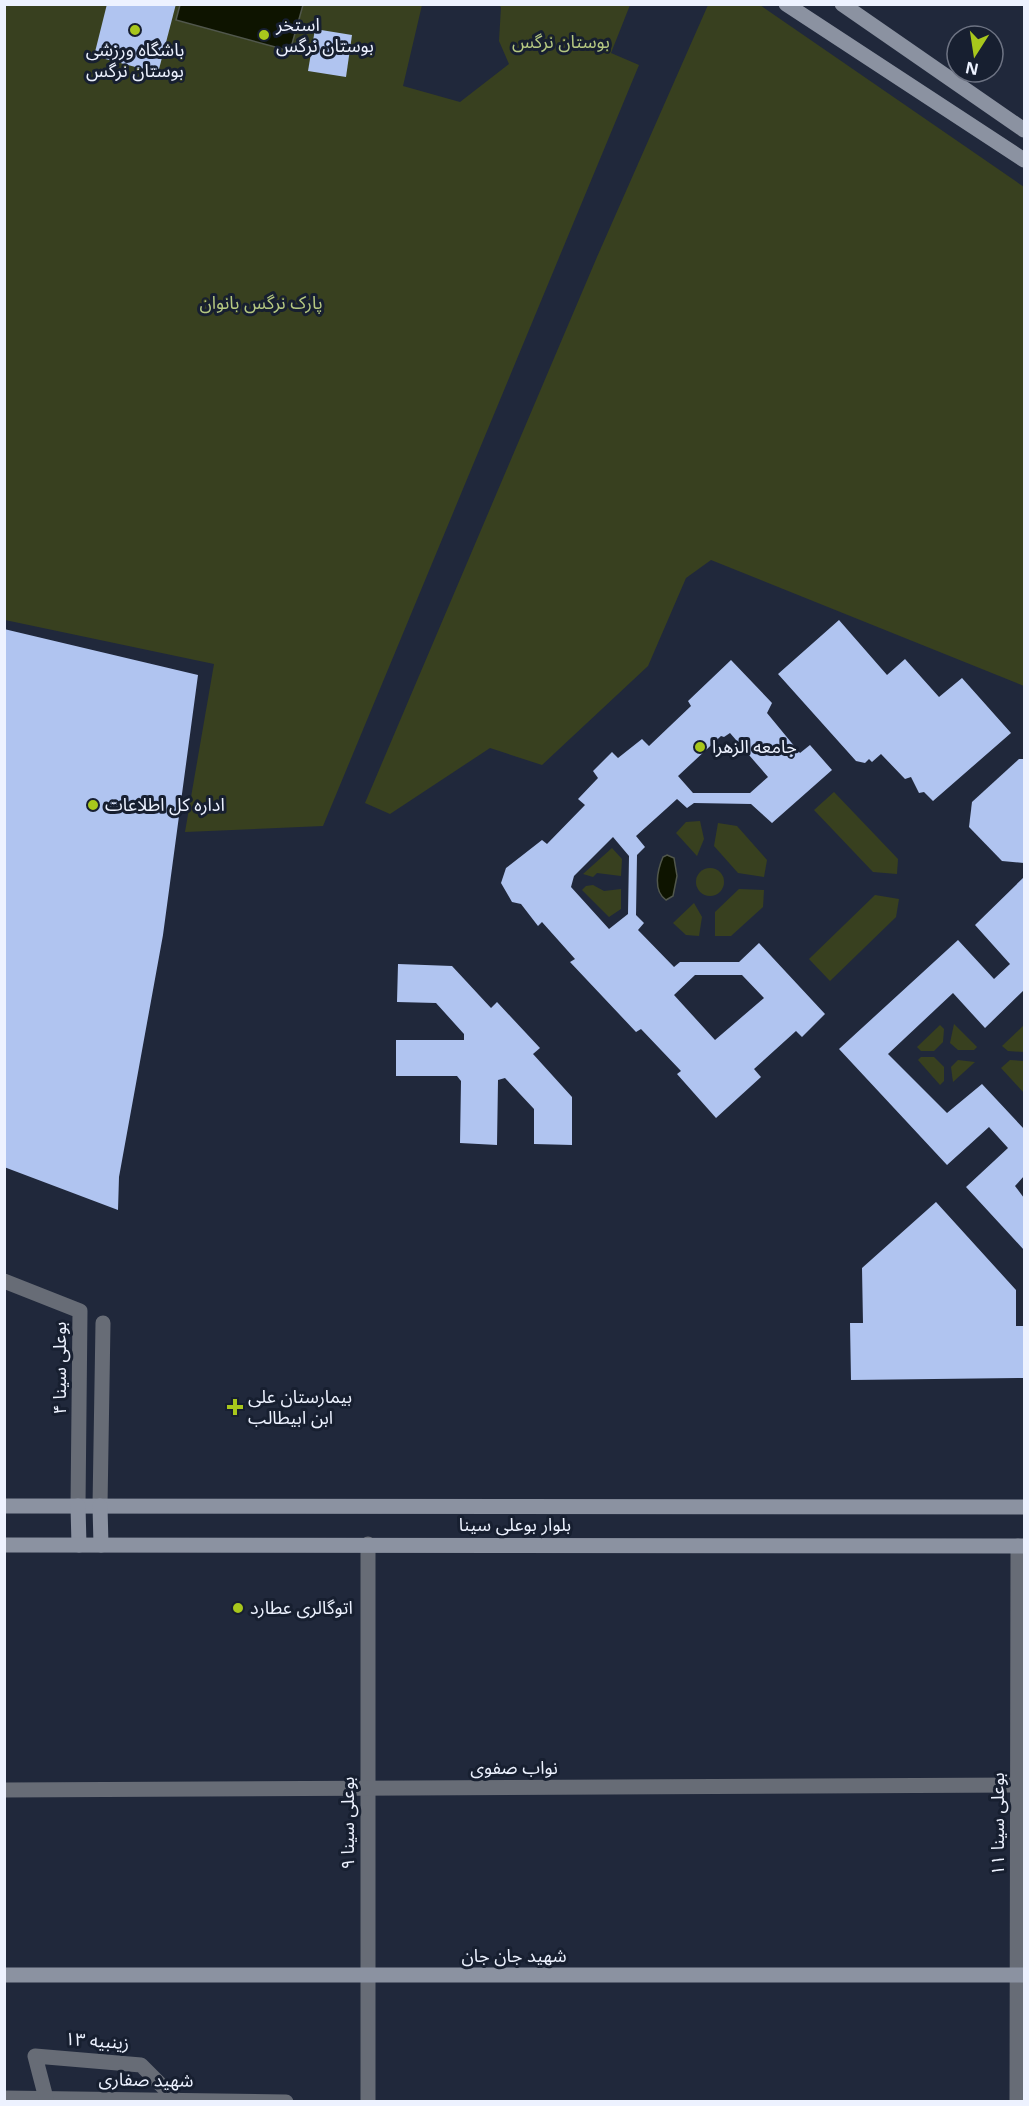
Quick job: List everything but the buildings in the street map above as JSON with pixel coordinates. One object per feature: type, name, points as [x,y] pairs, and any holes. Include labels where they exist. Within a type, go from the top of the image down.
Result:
[{"type":"main road","points":[[786,4],[1024,160]]},
{"type":"main road","points":[[842,4],[1024,130]]},
{"type":"main road","points":[[78,1500],[79,1545]]},
{"type":"main road","points":[[101,1500],[101,1545]]},
{"type":"main road","name":"بلوار بوعلی سینا","points":[[4,1506],[101,1500],[1024,1507]]},
{"type":"main road","name":"بلوار بوعلی سینا","points":[[4,1545],[1021,1546]]},
{"type":"main road","name":"شهید جان جان","points":[[4,1975],[1021,1975]]},
{"type":"street","name":"بوعلی سینا ۴","points":[[4,1281],[80,1311],[78,1500]]},
{"type":"street","points":[[101,1500],[103,1323]]},
{"type":"street","points":[[79,1404],[101,1405]]},
{"type":"street","name":"بوعلی سینا ۹","points":[[368,1544],[368,2102]]},
{"type":"street","name":"بوعلی سینا ۱۱","points":[[1017,2102],[1021,1975],[1021,1546]]},
{"type":"street","name":"نواب صفوی","points":[[4,1790],[1021,1785]]},
{"type":"street","name":"زینبیه ۱۳","points":[[47,2100],[35,2056],[141,2065],[176,2100]]},
{"type":"street","name":"شهید صفاری","points":[[4,2098],[286,2102]]},
{"type":"green space","name":"پارک نرگس بانوان","points":[[5,5],[422,5],[403,86],[460,102],[509,64],[499,41],[501,7],[498,5],[630,5],[611,53],[639,65],[323,826],[185,832],[214,664],[5,620]]},
{"type":"green space","points":[[708,5],[760,5],[1024,187],[1024,686],[711,560],[686,578],[648,666],[542,765],[490,748],[390,814],[365,803],[597,257]]},
{"type":"green space","points":[[834,792],[898,859],[897,874],[873,872],[814,810]]},
{"type":"green space","points":[[700,821],[704,839],[697,856],[676,833],[686,822]]},
{"type":"green space","points":[[718,823],[737,826],[767,860],[764,877],[738,873],[714,846]]},
{"type":"green space","points":[[612,848],[622,859],[621,876],[597,873],[593,877],[583,874]]},
{"type":"green space","points":[[710,868],[720,872],[724,882],[720,892],[710,896],[700,892],[696,882],[700,872]]},
{"type":"green space","points":[[593,885],[604,891],[621,889],[621,909],[609,917],[582,890],[586,886]]},
{"type":"green space","points":[[739,889],[764,890],[763,907],[731,936],[715,936],[715,912]]},
{"type":"green space","points":[[875,895],[899,899],[896,917],[830,981],[809,959]]},
{"type":"green space","points":[[694,903],[702,917],[699,936],[686,935],[673,923]]},
{"type":"green space","points":[[954,1024],[977,1047],[974,1050],[958,1050],[950,1043]]},
{"type":"green space","points":[[940,1025],[944,1029],[943,1042],[934,1051],[921,1051],[917,1047]]},
{"type":"green space","points":[[1024,1025],[1024,1052],[1008,1051],[1002,1046]]},
{"type":"green space","points":[[921,1057],[934,1057],[944,1067],[944,1081],[940,1085],[918,1060]]},
{"type":"green space","points":[[958,1060],[975,1062],[953,1082],[951,1067]]},
{"type":"green space","points":[[1010,1060],[1024,1061],[1024,1093],[1001,1068]]},
{"type":"shaded area","name":"استخر بوستان نرگس","points":[[180,4],[303,5],[290,51],[176,20]]},
{"type":"shaded area","points":[[667,855],[674,858],[677,876],[673,896],[666,900],[659,891],[657,880],[663,857]]},
{"type":"place","name":"باشگاه ورزشی بوستان نرگس","points":[[135,30]]},
{"type":"place","name":"استخر بوستان نرگس","points":[[264,35]]},
{"type":"place","name":"جامعه الزهرا","points":[[700,747]]},
{"type":"place","name":"اداره کل اطلاعات","points":[[93,805]]},
{"type":"place","name":"بیمارستان علی ابن ابیطالب","points":[[235,1407]]},
{"type":"place","name":"اتوگالری عطارد","points":[[238,1608]]},
{"type":"park label","name":"بوستان نرگس","points":[[561,42]]}]
